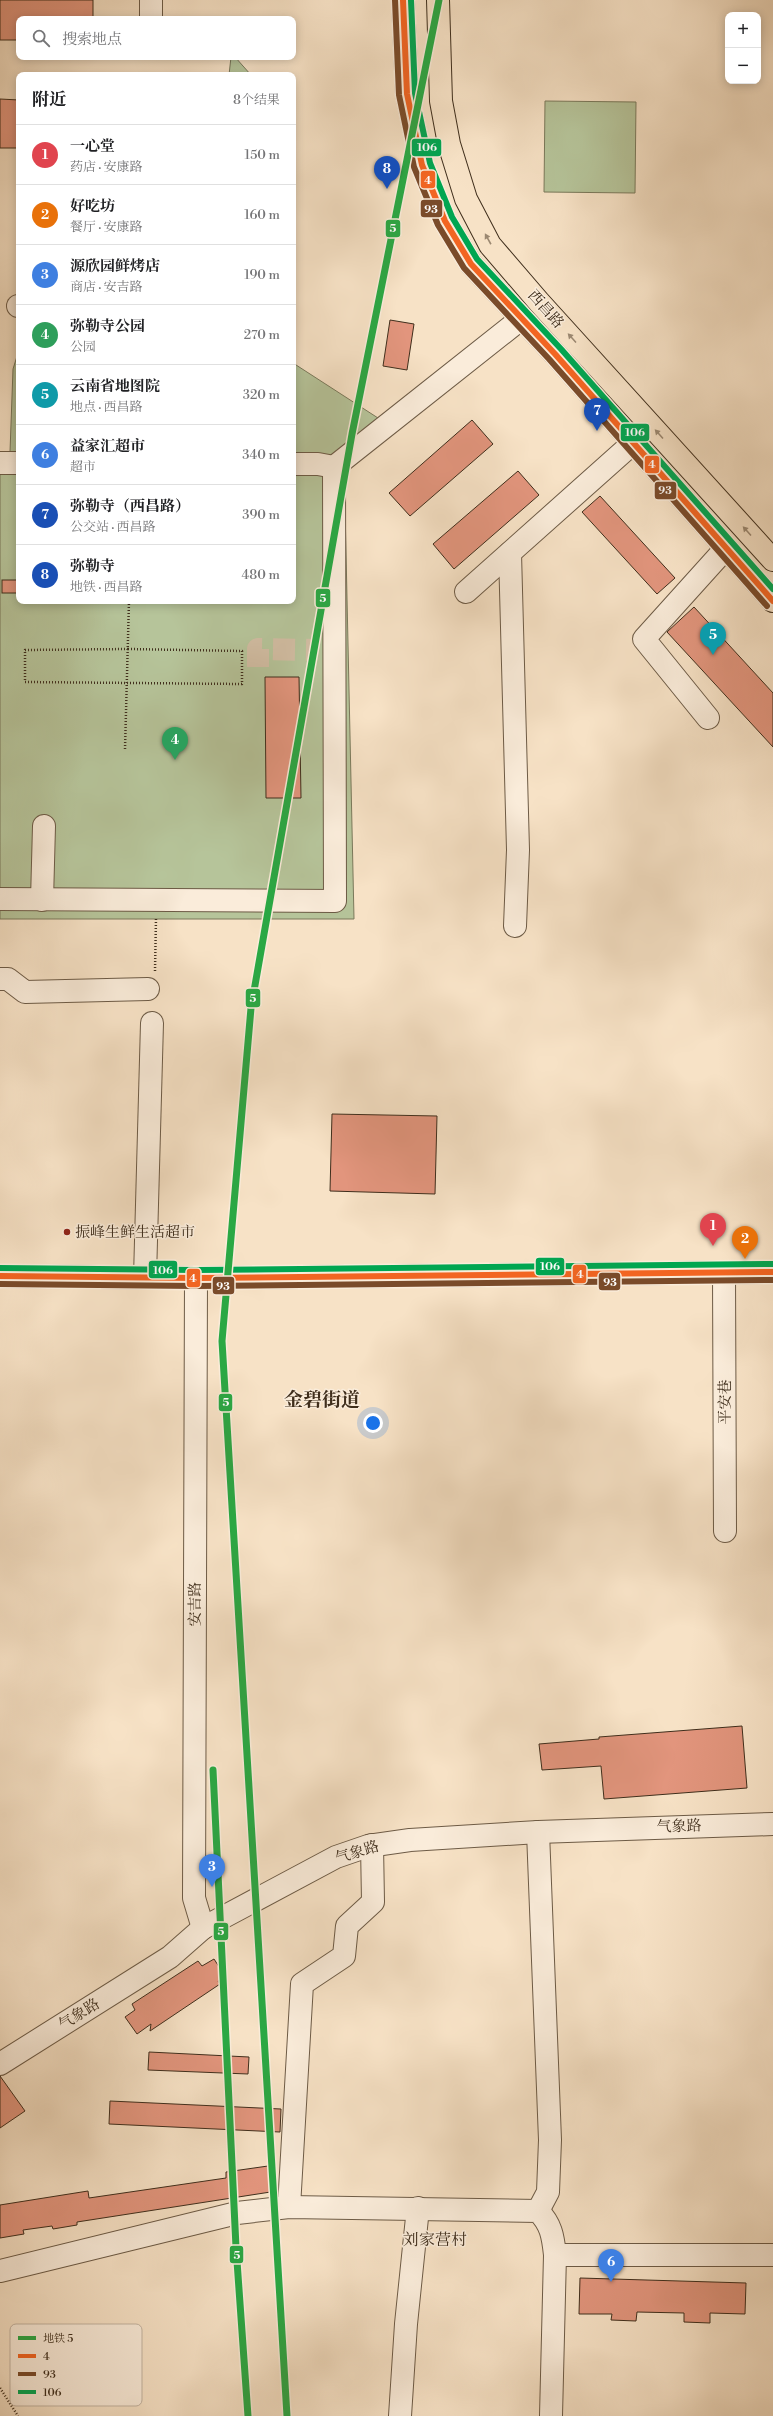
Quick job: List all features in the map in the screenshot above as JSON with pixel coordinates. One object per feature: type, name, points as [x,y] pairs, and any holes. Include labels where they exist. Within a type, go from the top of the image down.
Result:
[{"type":"main road","name":"西昌路","points":[[403,0],[407,94],[422,165],[446,221],[471,264],[522,318],[773,601]]},
{"type":"main road","name":"西昌路","points":[[438,0],[440,101],[449,144],[466,199],[490,245],[539,302],[773,560]]},
{"type":"street","points":[[151,0],[151,16]]},
{"type":"street","points":[[0,900],[335,901],[324,650],[334,467],[522,318]]},
{"type":"street","points":[[466,592],[633,443]]},
{"type":"street","points":[[0,463],[16,463]]},
{"type":"street","points":[[296,464],[318,464],[334,467]]},
{"type":"street","points":[[708,718],[644,639],[726,548]]},
{"type":"street","points":[[510,553],[518,850],[516,926]]},
{"type":"street","points":[[42,900],[44,826]]},
{"type":"street","points":[[0,979],[8,979],[25,992],[151,984]]},
{"type":"street","points":[[145,1277],[152,1023]]},
{"type":"street","name":"平安巷","points":[[724,1272],[725,1531]]},
{"type":"street","points":[[0,1276],[196,1278],[773,1272]]},
{"type":"street","name":"安吉路","points":[[196,1278],[194,1898],[203,1928]]},
{"type":"street","name":"气象路","points":[[0,2064],[170,1957],[203,1928],[336,1857],[372,1845],[410,1840],[538,1832],[773,1824]]},
{"type":"street","points":[[538,1832],[550,2140],[548,2192],[538,2211]]},
{"type":"street","points":[[288,2207],[302,1984],[344,1956],[347,1926],[373,1902],[372,1845]]},
{"type":"street","points":[[0,2271],[237,2213],[288,2207],[538,2211],[547,2221],[553,2234],[552,2416]]},
{"type":"street","points":[[400,2416],[406,2324],[418,2208]]},
{"type":"street","points":[[554,2255],[773,2256]]},
{"type":"path","points":[[125,749],[128,604]]},
{"type":"path","points":[[128,649],[242,651],[242,684],[127,681],[25,682],[25,650],[128,649]]},
{"type":"path","points":[[151,984],[156,900]]},
{"type":"path","points":[[0,2388],[10,2404]]},
{"type":"path","points":[[12,2406],[18,2416]]},
{"type":"green space","points":[[231,60],[238,60],[248,72],[229,72]]},
{"type":"green space","points":[[545,101],[636,102],[635,193],[544,192]]},
{"type":"green space","points":[[16,360],[16,604],[296,604],[296,365],[395,429],[344,460],[354,919],[0,919],[0,454],[10,452],[13,369]]},
{"type":"building","points":[[0,0],[93,0],[93,16],[16,16],[16,40],[0,40]]},
{"type":"building","points":[[0,99],[16,100],[16,148],[0,148]]},
{"type":"building","points":[[390,320],[414,324],[407,370],[383,366]]},
{"type":"building","points":[[472,420],[493,444],[410,516],[389,493]]},
{"type":"building","points":[[518,471],[539,495],[454,569],[433,544]]},
{"type":"building","points":[[600,496],[675,578],[657,594],[582,512]]},
{"type":"building","points":[[2,580],[16,580],[16,593],[2,593]]},
{"type":"building","points":[[694,607],[773,693],[773,747],[667,632]]},
{"type":"building","points":[[265,677],[299,677],[301,798],[266,798]]},
{"type":"building","points":[[332,1114],[437,1116],[435,1194],[330,1191]]},
{"type":"building","points":[[742,1726],[747,1788],[604,1799],[601,1766],[542,1770],[539,1744],[599,1739],[599,1737]]},
{"type":"building","points":[[214,1959],[225,1976],[218,1981],[220,1984],[150,2031],[151,2024],[137,2034],[125,2017],[135,2010],[132,2004],[198,1961],[202,1966]]},
{"type":"building","points":[[149,2052],[249,2057],[248,2074],[148,2070]]},
{"type":"building","points":[[0,2076],[25,2111],[0,2128]]},
{"type":"building","points":[[110,2101],[281,2109],[280,2132],[109,2124]]},
{"type":"building","points":[[275,2165],[277,2191],[77,2222],[77,2225],[53,2229],[52,2226],[23,2230],[24,2234],[0,2238],[0,2205],[88,2191],[89,2198],[226,2178],[226,2172]]},
{"type":"building","points":[[580,2278],[746,2283],[745,2314],[710,2313],[710,2323],[684,2322],[684,2313],[637,2312],[636,2321],[611,2320],[612,2314],[579,2314]]},
{"type":"tunnel","points":[[258,667],[258,649],[315,650]]},
{"type":"metro line","name":"5","points":[[287,2416],[222,1341],[251,1008],[352,434],[439,0]]},
{"type":"metro line","name":"5","points":[[213,1770],[236,2247],[248,2416]]},
{"type":"transit line","name":"93","points":[[395,0],[399,95],[414,167],[438,225],[464,268],[549,359],[767,606]]},
{"type":"transit line","name":"4","points":[[403,0],[407,94],[422,165],[445,221],[471,264],[555,354],[773,601]]},
{"type":"transit line","name":"106","points":[[411,0],[415,93],[430,163],[452,217],[477,259],[561,349],[773,589]]},
{"type":"transit line","name":"106","points":[[0,1268],[196,1270],[773,1264]]},
{"type":"transit line","name":"4","points":[[0,1276],[196,1278],[773,1272]]},
{"type":"transit line","name":"93","points":[[0,1284],[196,1286],[773,1280]]},
{"type":"place","name":"弥勒寺","points":[[387,189]]},
{"type":"place","name":"弥勒寺（西昌路）","points":[[597,431]]},
{"type":"place","name":"云南省地图院","points":[[713,655]]},
{"type":"place","name":"弥勒寺公园","points":[[175,760]]},
{"type":"place","name":"振峰生鲜生活超市","points":[[67,1232]]},
{"type":"place","name":"一心堂","points":[[713,1246]]},
{"type":"place","name":"好吃坊","points":[[745,1259]]},
{"type":"place","name":"源欣园鲜烤店","points":[[212,1887]]},
{"type":"place","name":"益家汇超市","points":[[611,2282]]},
{"type":"district","name":"金碧街道","points":[[322,1399]]},
{"type":"district","name":"刘家营村","points":[[435,2239]]}]
